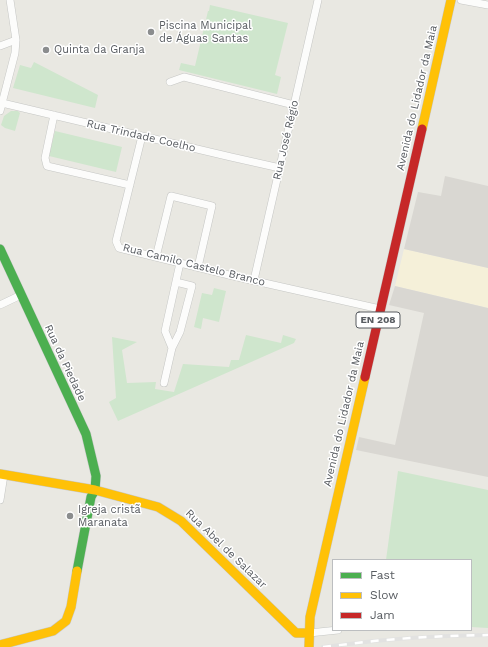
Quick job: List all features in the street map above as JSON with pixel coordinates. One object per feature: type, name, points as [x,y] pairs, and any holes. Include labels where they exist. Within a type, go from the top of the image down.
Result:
[{"type":"street","points":[[0,110],[15,53],[16,40],[10,0]]},
{"type":"street","name":"Rua José Régio","points":[[254,280],[318,0]]},
{"type":"street","name":"Avenida do Lidador da Maia","points":[[309,640],[310,617],[452,0]]},
{"type":"street","points":[[461,0],[488,5]]},
{"type":"street","points":[[0,46],[16,40]]},
{"type":"street","points":[[170,82],[184,78],[294,105]]},
{"type":"street","name":"Rua Trindade Coelho","points":[[2,103],[280,168]]},
{"type":"street","points":[[54,115],[45,158],[48,166],[130,185]]},
{"type":"street","name":"Rua Camilo Castelo Branco","points":[[142,136],[116,241],[119,248],[380,309]]},
{"type":"street","points":[[156,257],[171,196],[212,206],[198,267]]},
{"type":"street","name":"Rua da Piedade","points":[[0,249],[86,434],[96,476],[95,490],[91,497],[66,621],[54,631],[0,645]]},
{"type":"street","points":[[172,348],[165,331],[180,263]]},
{"type":"street","points":[[164,384],[172,348],[180,332],[192,286],[176,282]]},
{"type":"street","points":[[0,305],[21,295]]},
{"type":"street","points":[[0,500],[2,474]]},
{"type":"street","name":"Rua Abel de Salazar","points":[[2,474],[95,490],[158,507],[181,521],[296,632],[309,640]]},
{"type":"street","points":[[309,640],[335,631]]},
{"type":"shaded area","points":[[445,176],[488,186],[488,268],[404,249],[418,192],[441,196]]},
{"type":"shaded area","points":[[404,249],[488,268],[488,308],[395,286]]},
{"type":"shaded area","points":[[395,286],[488,308],[488,477],[356,450],[359,437],[395,445],[424,313],[389,305]]},
{"type":"green space","points":[[210,5],[288,23],[275,75],[281,77],[277,94],[179,70],[181,63],[195,66]]},
{"type":"green space","points":[[34,62],[98,95],[95,108],[13,88],[20,65],[31,68]]},
{"type":"green space","points":[[11,111],[18,111],[20,113],[15,131],[1,125],[4,116]]},
{"type":"green space","points":[[55,131],[122,147],[116,172],[49,156]]},
{"type":"green space","points":[[214,288],[226,291],[219,322],[203,318],[201,329],[194,327],[202,293],[212,295]]},
{"type":"green space","points":[[246,335],[281,343],[283,335],[296,339],[294,343],[118,421],[109,402],[116,398],[112,337],[137,342],[122,350],[127,383],[156,382],[155,389],[174,392],[183,364],[229,367],[231,360],[239,360]]},
{"type":"green space","points":[[398,471],[488,490],[488,628],[472,627],[472,559],[386,559]]},
{"type":"railway","points":[[323,647],[410,638],[488,635]]},
{"type":"traffic: fast","points":[[0,249],[86,434],[96,476],[95,490],[91,497],[77,571]]},
{"type":"traffic: slow","points":[[422,129],[451,0]]},
{"type":"traffic: slow","points":[[309,647],[310,617],[365,377]]},
{"type":"traffic: slow","points":[[0,474],[95,490],[158,507],[181,521],[296,633],[309,633]]},
{"type":"traffic: slow","points":[[0,645],[53,631],[66,621],[71,607],[77,571]]},
{"type":"traffic: jam","points":[[365,377],[422,129]]},
{"type":"place","name":"Piscina Municipal de Águas Santas","points":[[151,32]]},
{"type":"place","name":"Quinta da Granja","points":[[46,50]]},
{"type":"place","name":"Igreja cristã Maranata","points":[[70,516]]}]
